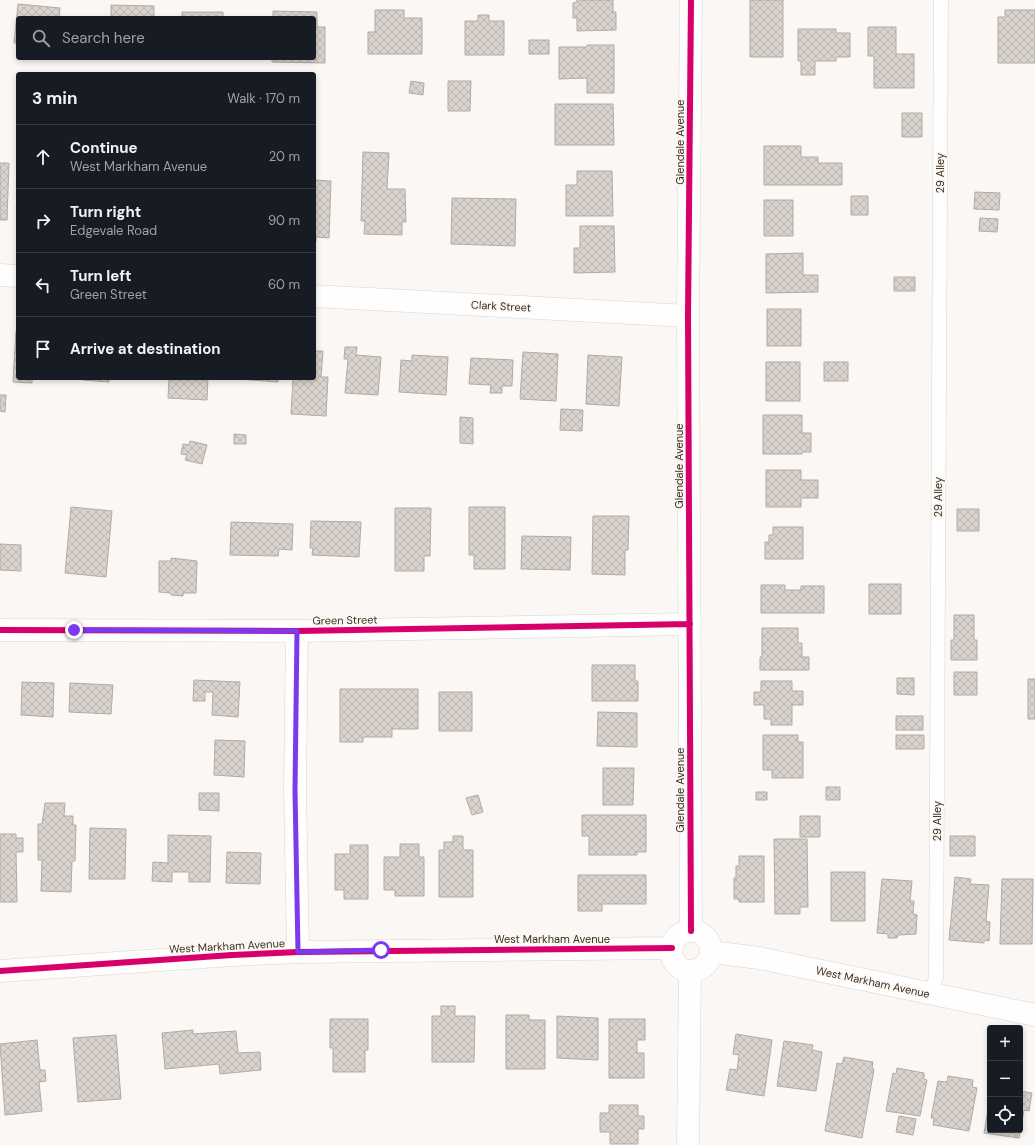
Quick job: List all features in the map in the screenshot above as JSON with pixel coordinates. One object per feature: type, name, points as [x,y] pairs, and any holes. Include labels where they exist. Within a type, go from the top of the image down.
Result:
[{"type":"street","name":"Glendale Avenue","points":[[691,0],[688,316],[691,931]]},
{"type":"street","points":[[0,275],[16,276]]},
{"type":"street","name":"Clark Street","points":[[316,296],[688,316]]},
{"type":"street","name":"Green Street","points":[[0,630],[297,631],[690,624]]},
{"type":"street","points":[[297,631],[295,790],[298,952]]},
{"type":"street","points":[[691,931],[703,935],[707,940],[711,952],[707,964],[697,971],[690,971],[678,966],[674,961],[672,948],[678,936],[691,931]]},
{"type":"street","name":"West Markham Avenue","points":[[0,971],[232,954],[672,948]]},
{"type":"street","name":"West Markham Avenue","points":[[711,952],[759,958],[1035,1016]]},
{"type":"street","points":[[688,1145],[690,971]]},
{"type":"lane","name":"29 Alley","points":[[932,994],[936,968],[941,0]]},
{"type":"building","points":[[577,0],[613,0],[613,12],[616,12],[616,30],[577,31],[577,18],[573,18],[573,3],[577,2]]},
{"type":"building","points":[[750,0],[783,0],[783,57],[750,57]]},
{"type":"building","points":[[18,4],[60,8],[59,16],[17,16]]},
{"type":"building","points":[[111,5],[154,6],[154,16],[111,16]]},
{"type":"building","points":[[375,10],[404,10],[404,18],[422,18],[422,54],[368,54],[368,32],[375,32]]},
{"type":"building","points":[[1005,10],[1035,10],[1035,63],[998,63],[998,17],[1005,17]]},
{"type":"building","points":[[273,11],[317,12],[317,27],[325,27],[325,63],[272,62],[272,60],[316,60],[316,16],[273,16]]},
{"type":"building","points":[[182,12],[223,12],[223,16],[182,16]]},
{"type":"building","points":[[478,15],[489,15],[489,21],[504,21],[504,55],[465,55],[465,21],[478,21]]},
{"type":"building","points":[[16,24],[16,43],[14,43]]},
{"type":"building","points":[[868,27],[896,27],[896,54],[914,54],[914,88],[874,88],[874,56],[868,56]]},
{"type":"building","points":[[798,29],[836,29],[836,33],[850,33],[850,57],[836,57],[836,61],[815,61],[815,75],[801,75],[801,61],[798,61]]},
{"type":"building","points":[[529,40],[549,40],[549,54],[529,54]]},
{"type":"building","points":[[587,45],[614,45],[614,93],[587,93],[587,78],[559,79],[559,47],[587,47]]},
{"type":"building","points":[[411,81],[424,83],[423,95],[409,93]]},
{"type":"building","points":[[448,81],[471,81],[470,111],[448,111]]},
{"type":"building","points":[[555,104],[613,104],[614,145],[555,145]]},
{"type":"building","points":[[902,113],[922,113],[922,137],[902,137]]},
{"type":"building","points":[[764,146],[801,146],[801,157],[818,157],[818,163],[842,163],[842,185],[764,185]]},
{"type":"building","points":[[363,152],[389,153],[387,189],[405,189],[406,222],[402,222],[402,235],[364,234],[365,221],[361,221]]},
{"type":"building","points":[[0,163],[9,163],[7,220],[0,220]]},
{"type":"building","points":[[577,171],[612,171],[613,216],[566,216],[566,185],[577,185]]},
{"type":"building","points":[[316,180],[331,181],[329,238],[316,237]]},
{"type":"building","points":[[975,192],[1000,193],[999,210],[974,209]]},
{"type":"building","points":[[851,196],[868,196],[868,215],[851,215]]},
{"type":"building","points":[[452,198],[516,199],[515,246],[451,244]]},
{"type":"building","points":[[764,200],[793,200],[793,236],[764,236]]},
{"type":"building","points":[[980,218],[998,219],[997,232],[979,231]]},
{"type":"building","points":[[580,226],[614,226],[615,272],[574,273],[574,248],[580,248]]},
{"type":"building","points":[[803,253],[803,275],[818,275],[818,292],[766,293],[766,254]]},
{"type":"building","points":[[894,277],[915,277],[915,291],[894,291]]},
{"type":"building","points":[[767,309],[801,309],[801,346],[767,346]]},
{"type":"building","points":[[16,331],[16,380],[32,380],[32,383],[13,382]]},
{"type":"building","points":[[345,347],[357,347],[356,355],[381,357],[378,395],[345,393],[348,359],[344,359]]},
{"type":"building","points":[[316,351],[323,351],[321,377],[328,377],[326,416],[291,414],[293,380],[316,380]]},
{"type":"building","points":[[523,352],[558,354],[556,401],[520,399]]},
{"type":"building","points":[[412,355],[448,357],[446,395],[399,392],[401,360],[412,361]]},
{"type":"building","points":[[588,355],[622,357],[619,406],[586,404]]},
{"type":"building","points":[[471,358],[513,360],[512,386],[502,386],[502,393],[490,393],[491,385],[469,384]]},
{"type":"building","points":[[766,362],[800,362],[800,401],[766,401]]},
{"type":"building","points":[[824,362],[848,362],[848,381],[824,381]]},
{"type":"building","points":[[83,380],[109,380],[109,382]]},
{"type":"building","points":[[169,380],[208,380],[207,400],[168,398]]},
{"type":"building","points":[[251,380],[278,380],[278,382]]},
{"type":"building","points":[[0,395],[6,395],[5,412],[0,411]]},
{"type":"building","points":[[561,409],[583,410],[582,431],[560,430]]},
{"type":"building","points":[[763,415],[802,415],[802,433],[811,433],[811,452],[802,452],[802,454],[763,454]]},
{"type":"building","points":[[460,417],[473,418],[473,444],[460,443]]},
{"type":"building","points":[[234,434],[246,435],[246,444],[234,444]]},
{"type":"building","points":[[190,441],[207,445],[202,464],[185,460],[187,455],[181,454],[183,444],[189,445]]},
{"type":"building","points":[[766,470],[801,470],[801,480],[818,480],[818,498],[801,498],[801,507],[766,507]]},
{"type":"building","points":[[71,507],[112,511],[106,577],[65,573]]},
{"type":"building","points":[[469,507],[505,507],[505,569],[474,569],[474,555],[469,555]]},
{"type":"building","points":[[395,508],[431,508],[430,556],[424,556],[424,571],[395,571]]},
{"type":"building","points":[[957,509],[979,509],[979,531],[957,531]]},
{"type":"building","points":[[593,516],[629,516],[628,550],[625,550],[625,575],[592,574]]},
{"type":"building","points":[[311,521],[361,522],[359,557],[312,555],[313,548],[310,548]]},
{"type":"building","points":[[231,522],[293,524],[292,550],[279,549],[278,556],[230,555]]},
{"type":"building","points":[[773,527],[803,527],[803,559],[765,559],[765,542],[769,542],[769,535],[773,535]]},
{"type":"building","points":[[522,536],[571,537],[570,570],[521,569]]},
{"type":"building","points":[[0,544],[21,545],[21,571],[0,570]]},
{"type":"building","points":[[171,558],[197,561],[196,593],[183,593],[183,596],[159,592],[159,561],[171,561]]},
{"type":"building","points":[[869,584],[901,584],[901,614],[869,614]]},
{"type":"building","points":[[761,585],[785,585],[785,590],[801,590],[801,586],[824,586],[824,613],[761,613]]},
{"type":"building","points":[[954,615],[974,615],[974,640],[977,640],[977,660],[951,660],[951,640],[954,640]]},
{"type":"building","points":[[762,628],[798,628],[798,643],[802,643],[802,657],[809,657],[809,670],[760,670],[760,657],[762,657]]},
{"type":"building","points":[[592,665],[635,665],[635,681],[638,681],[638,701],[592,701]]},
{"type":"building","points":[[954,672],[977,672],[977,695],[954,695]]},
{"type":"building","points":[[897,678],[914,678],[914,695],[897,694]]},
{"type":"building","points":[[1028,679],[1035,679],[1035,719],[1028,719]]},
{"type":"building","points":[[194,680],[240,682],[238,717],[212,715],[213,692],[205,692],[205,701],[193,701]]},
{"type":"building","points":[[761,681],[792,681],[792,691],[803,691],[803,705],[792,705],[792,725],[771,725],[771,719],[764,719],[764,705],[754,705],[754,692],[761,692]]},
{"type":"building","points":[[22,682],[54,683],[53,717],[21,715]]},
{"type":"building","points":[[70,683],[113,685],[111,714],[69,712]]},
{"type":"building","points":[[340,689],[418,689],[418,729],[392,729],[392,737],[363,737],[363,742],[340,742]]},
{"type":"building","points":[[439,692],[472,692],[472,731],[439,731]]},
{"type":"building","points":[[598,712],[637,713],[637,747],[597,746]]},
{"type":"building","points":[[896,716],[923,716],[923,730],[896,730]]},
{"type":"building","points":[[763,735],[798,735],[798,742],[803,742],[803,778],[772,778],[772,770],[763,770]]},
{"type":"building","points":[[896,735],[924,735],[924,749],[896,749]]},
{"type":"building","points":[[215,740],[245,741],[244,777],[214,775]]},
{"type":"building","points":[[603,768],[634,768],[633,805],[603,805]]},
{"type":"building","points":[[826,787],[840,787],[840,800],[826,800]]},
{"type":"building","points":[[756,792],[767,792],[767,800],[756,800]]},
{"type":"building","points":[[199,793],[219,793],[219,811],[199,810]]},
{"type":"building","points":[[478,795],[483,812],[472,815],[466,798]]},
{"type":"building","points":[[45,803],[65,803],[64,816],[73,816],[73,825],[76,825],[75,861],[72,861],[71,892],[41,891],[42,860],[38,860],[38,824],[42,824]]},
{"type":"building","points":[[582,815],[646,815],[646,852],[637,852],[637,855],[589,855],[589,836],[582,836]]},
{"type":"building","points":[[800,816],[820,816],[820,837],[800,837]]},
{"type":"building","points":[[90,828],[126,829],[125,879],[89,879]]},
{"type":"building","points":[[0,834],[16,834],[16,838],[23,838],[23,852],[16,852],[17,902],[0,902]]},
{"type":"building","points":[[168,835],[211,836],[210,882],[189,882],[189,872],[172,872],[172,882],[152,881],[153,862],[168,863]]},
{"type":"building","points":[[453,836],[463,836],[463,850],[473,850],[473,897],[439,897],[439,850],[444,850],[444,842],[453,842]]},
{"type":"building","points":[[950,836],[975,836],[975,856],[950,856]]},
{"type":"building","points":[[774,839],[807,839],[808,907],[800,907],[800,914],[775,914]]},
{"type":"building","points":[[400,844],[419,844],[419,857],[424,857],[424,896],[395,896],[395,890],[384,890],[384,857],[400,857]]},
{"type":"building","points":[[350,845],[368,845],[368,899],[344,899],[344,890],[335,890],[335,854],[350,854]]},
{"type":"building","points":[[227,852],[261,853],[260,884],[226,883]]},
{"type":"building","points":[[739,856],[764,856],[764,902],[739,902],[739,899],[734,899],[734,878],[736,878],[736,866],[739,866]]},
{"type":"building","points":[[831,872],[865,872],[865,921],[831,921]]},
{"type":"building","points":[[578,875],[646,875],[646,904],[602,904],[602,911],[578,911]]},
{"type":"building","points":[[955,877],[971,879],[970,884],[989,885],[986,921],[990,922],[989,941],[984,940],[984,943],[949,940]]},
{"type":"building","points":[[882,879],[912,881],[910,901],[914,901],[913,914],[917,915],[916,934],[898,935],[897,938],[888,938],[888,934],[877,933]]},
{"type":"building","points":[[1002,879],[1033,879],[1032,944],[1000,944]]},
{"type":"building","points":[[441,1006],[455,1006],[455,1016],[475,1016],[474,1062],[432,1062],[432,1016],[441,1016]]},
{"type":"building","points":[[506,1015],[529,1015],[529,1020],[545,1020],[545,1069],[506,1069]]},
{"type":"building","points":[[557,1016],[598,1018],[598,1060],[557,1058]]},
{"type":"building","points":[[330,1019],[368,1019],[368,1050],[365,1050],[365,1072],[333,1072],[333,1048],[330,1048]]},
{"type":"building","points":[[609,1019],[645,1019],[645,1040],[637,1040],[637,1053],[644,1053],[644,1078],[609,1078]]},
{"type":"building","points":[[193,1030],[193,1034],[236,1031],[238,1053],[260,1052],[261,1070],[220,1074],[219,1064],[165,1069],[162,1033]]},
{"type":"building","points":[[736,1034],[772,1040],[764,1096],[726,1090],[730,1069],[737,1070],[739,1055],[733,1054]]},
{"type":"building","points":[[116,1035],[121,1099],[78,1102],[73,1038]]},
{"type":"building","points":[[37,1040],[40,1070],[45,1070],[46,1081],[39,1082],[42,1111],[5,1115],[0,1044]]},
{"type":"building","points":[[784,1041],[813,1045],[812,1050],[822,1052],[816,1091],[777,1086]]},
{"type":"building","points":[[844,1057],[873,1062],[872,1069],[874,1069],[862,1138],[825,1131],[837,1063],[842,1064]]},
{"type":"building","points":[[897,1068],[924,1073],[924,1079],[927,1080],[920,1116],[886,1111],[893,1073],[896,1074]]},
{"type":"building","points":[[948,1076],[973,1080],[972,1087],[977,1088],[969,1131],[933,1125],[934,1118],[931,1118],[938,1081],[947,1082]]},
{"type":"building","points":[[1023,1092],[1032,1093],[1029,1111],[1024,1110],[1023,1116]]},
{"type":"building","points":[[609,1105],[638,1105],[638,1116],[644,1116],[644,1129],[638,1129],[638,1144],[610,1144],[610,1132],[600,1132],[600,1113],[609,1113]]},
{"type":"building","points":[[899,1116],[916,1119],[913,1135],[896,1132]]},
{"type":"building","points":[[987,1116],[987,1133],[1020,1133],[1019,1138],[984,1133]]},
{"type":"cycle path","points":[[691,0],[688,316],[691,931]]},
{"type":"cycle path","points":[[0,630],[297,631],[690,624]]},
{"type":"cycle path","points":[[0,971],[232,955],[298,952],[672,948]]},
{"type":"route","points":[[74,630],[297,631],[295,790],[298,952],[381,950]]}]
